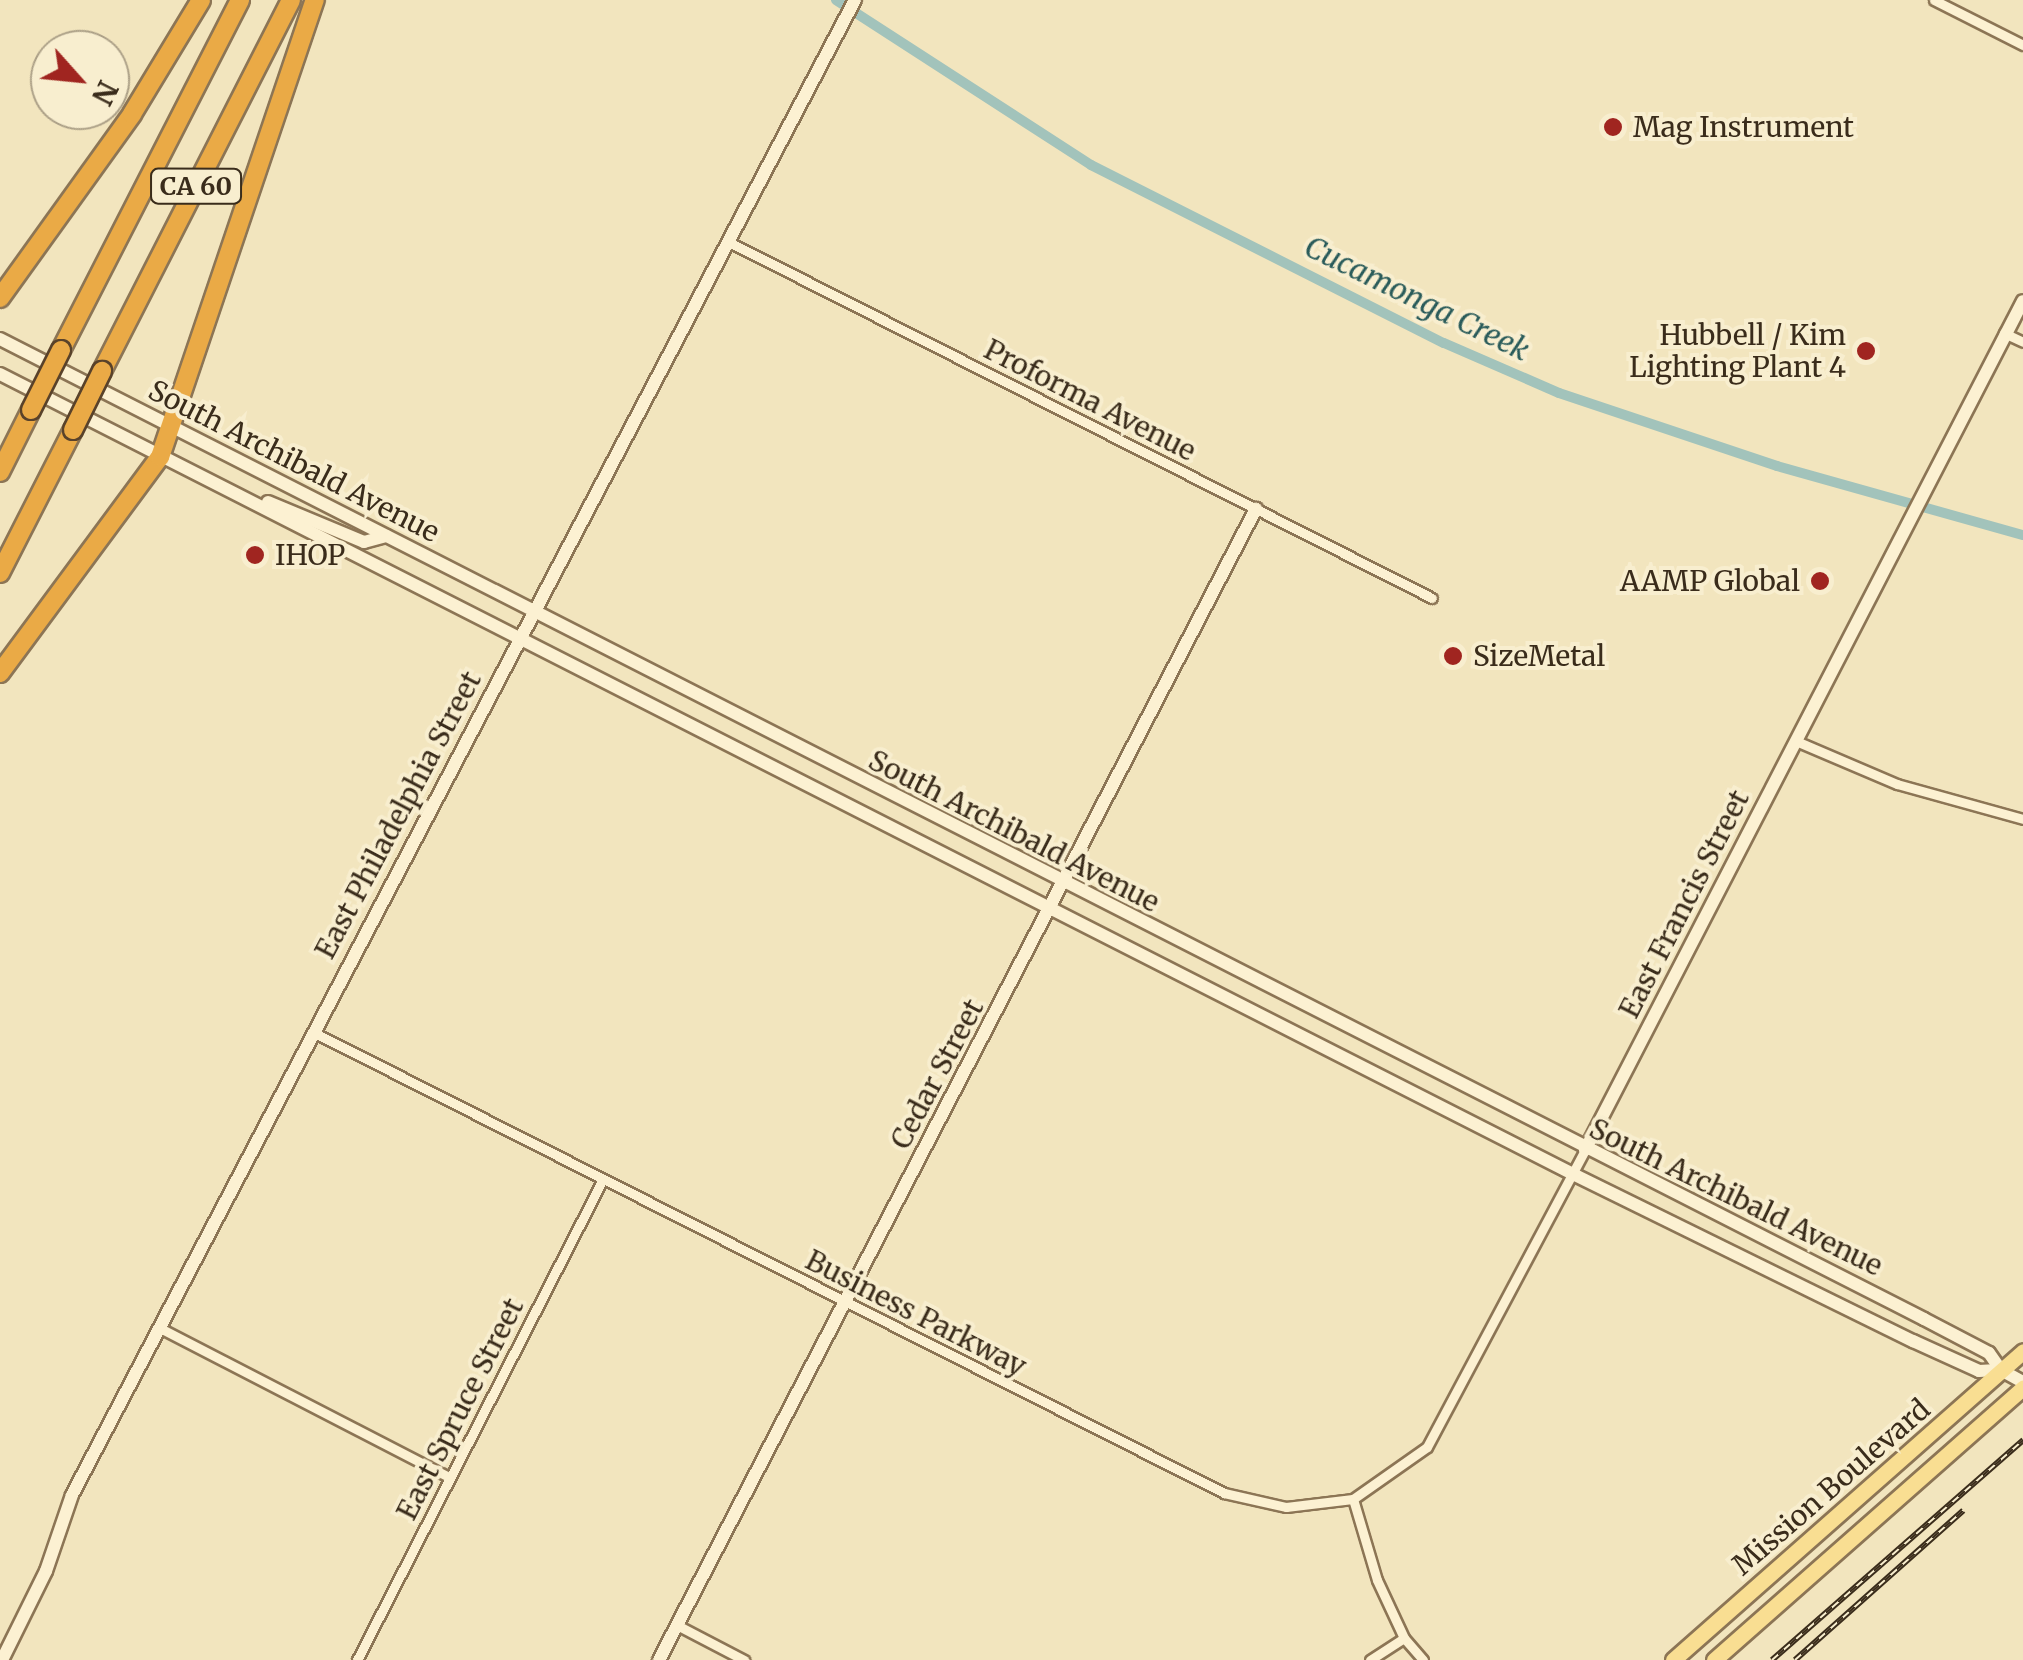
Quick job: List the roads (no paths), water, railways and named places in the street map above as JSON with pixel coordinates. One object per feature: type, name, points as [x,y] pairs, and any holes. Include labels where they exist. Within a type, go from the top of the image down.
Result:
[{"type":"highway","points":[[0,298],[132,114],[201,0]]},
{"type":"highway","name":"CA 60","points":[[0,472],[240,0]]},
{"type":"highway","name":"CA 60","points":[[0,573],[290,0]]},
{"type":"highway","points":[[0,674],[160,457],[315,0]]},
{"type":"main road","name":"East Philadelphia Street","points":[[2,1660],[40,1586],[72,1495],[855,0]]},
{"type":"main road","name":"East Francis Street","points":[[1585,1150],[2023,300]]},
{"type":"main road","name":"South Archibald Avenue","points":[[0,339],[534,610],[1063,886],[1989,1353],[2001,1370],[2023,1385]]},
{"type":"main road","name":"South Archibald Avenue","points":[[0,374],[1573,1174],[1958,1361],[2001,1370]]},
{"type":"main road","points":[[230,492],[364,542],[386,536]]},
{"type":"main road","name":"Cedar Street","points":[[659,1660],[1052,910],[1256,509]]},
{"type":"main road","name":"Mission Boulevard","points":[[1673,1660],[2023,1352]]},
{"type":"main road","points":[[1958,1361],[1975,1384],[1959,1408]]},
{"type":"main road","name":"Mission Boulevard","points":[[1714,1660],[2023,1385]]},
{"type":"street","points":[[1934,0],[2023,45]]},
{"type":"street","name":"Proforma Avenue","points":[[727,241],[1432,598]]},
{"type":"street","points":[[2004,333],[2023,342]]},
{"type":"street","points":[[1796,740],[1898,784],[2023,819]]},
{"type":"street","name":"Business Parkway","points":[[313,1032],[1224,1493],[1286,1507],[1353,1499]]},
{"type":"street","name":"East Francis Street","points":[[1353,1499],[1426,1446],[1585,1150]]},
{"type":"street","name":"East Spruce Street","points":[[356,1660],[603,1179]]},
{"type":"street","points":[[160,1328],[450,1478]]},
{"type":"street","points":[[1353,1499],[1377,1580],[1404,1638],[1423,1660]]},
{"type":"street","points":[[677,1625],[744,1660]]},
{"type":"street","points":[[1370,1660],[1404,1638]]},
{"type":"waterway","name":"Cucamonga Creek","points":[[836,0],[1091,165],[1444,343],[1559,393],[1777,466],[2023,535]]},
{"type":"railway","points":[[1772,1660],[2023,1440]]},
{"type":"railway","points":[[1795,1660],[1963,1511]]},
{"type":"place","name":"Mag Instrument","points":[[1613,127]]},
{"type":"place","name":"Hubbell / Kim Lighting Plant 4","points":[[1866,351]]},
{"type":"place","name":"IHOP","points":[[255,555]]},
{"type":"place","name":"AAMP Global","points":[[1820,581]]},
{"type":"place","name":"SizeMetal","points":[[1453,656]]}]
